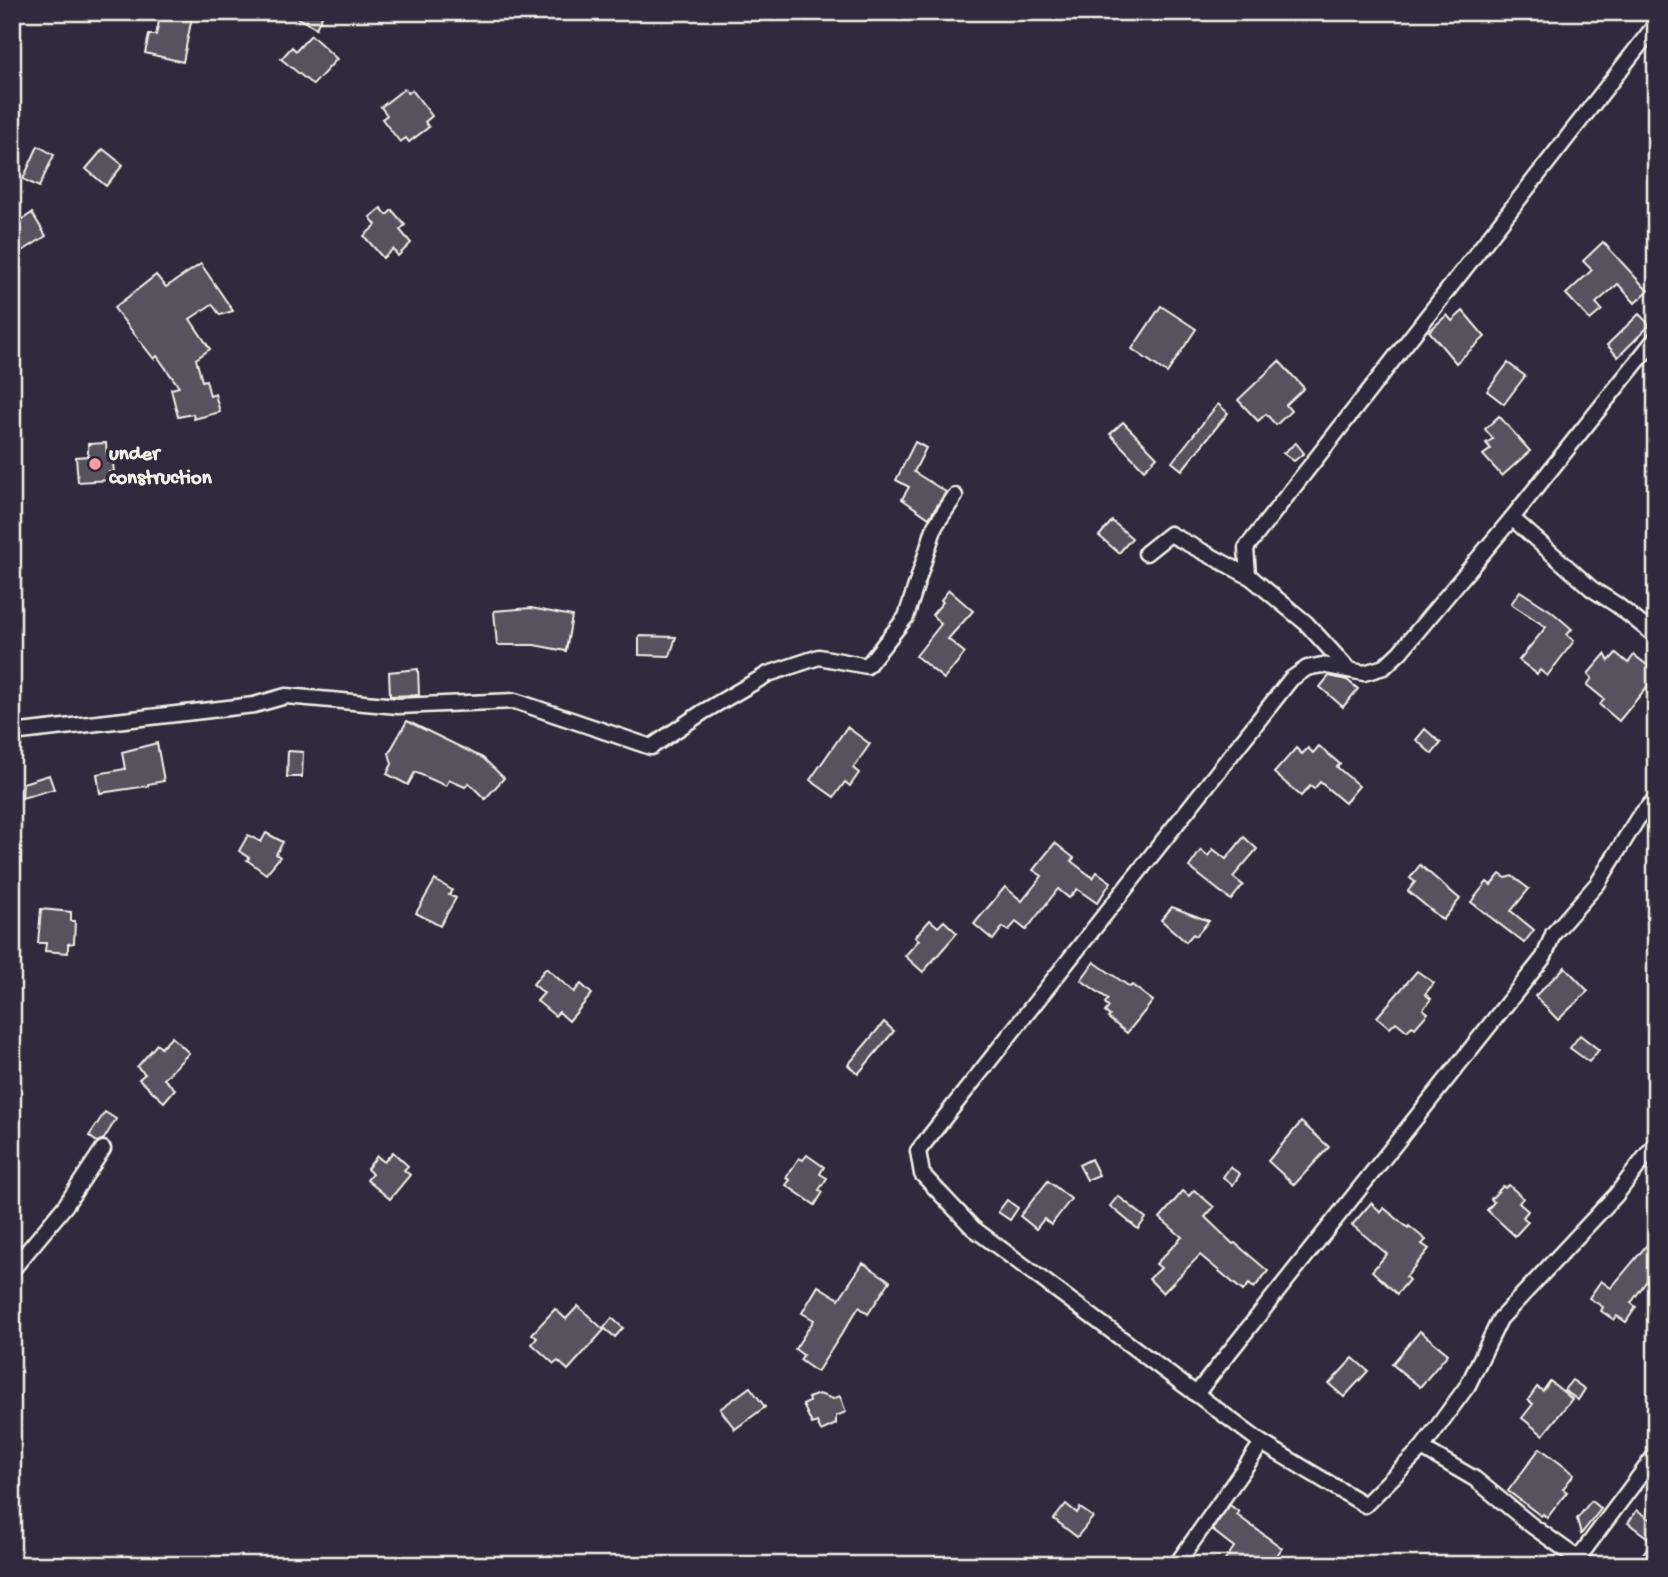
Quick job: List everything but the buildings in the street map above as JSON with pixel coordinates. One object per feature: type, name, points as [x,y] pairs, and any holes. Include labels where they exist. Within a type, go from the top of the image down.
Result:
[{"type":"street","points":[[1349,670],[1306,623],[1248,575],[1246,548],[1656,24]]},
{"type":"street","points":[[1656,338],[1513,518],[1401,652],[1384,667],[1364,673],[1322,665],[1307,668],[1291,679],[918,1151],[922,1174],[973,1227],[1262,1443],[1365,1505],[1422,1448],[1468,1385],[1500,1319],[1616,1195],[1656,1143]]},
{"type":"street","points":[[12,733],[254,705],[286,696],[303,696],[398,706],[515,701],[651,747],[703,712],[768,674],[819,657],[867,666],[906,617],[935,526],[955,496]]},
{"type":"street","points":[[1513,518],[1592,589],[1656,636]]},
{"type":"street","points":[[1146,553],[1170,534],[1252,578]]},
{"type":"street","points":[[1196,1394],[1544,957],[1553,934],[1598,883],[1638,818],[1656,798]]},
{"type":"street","points":[[12,1270],[65,1206],[103,1149]]},
{"type":"street","points":[[1176,1565],[1262,1443]]},
{"type":"street","points":[[1422,1448],[1475,1479],[1531,1525],[1583,1561],[1656,1454]]},
{"type":"place","name":"under construction","points":[[95,464]]}]
